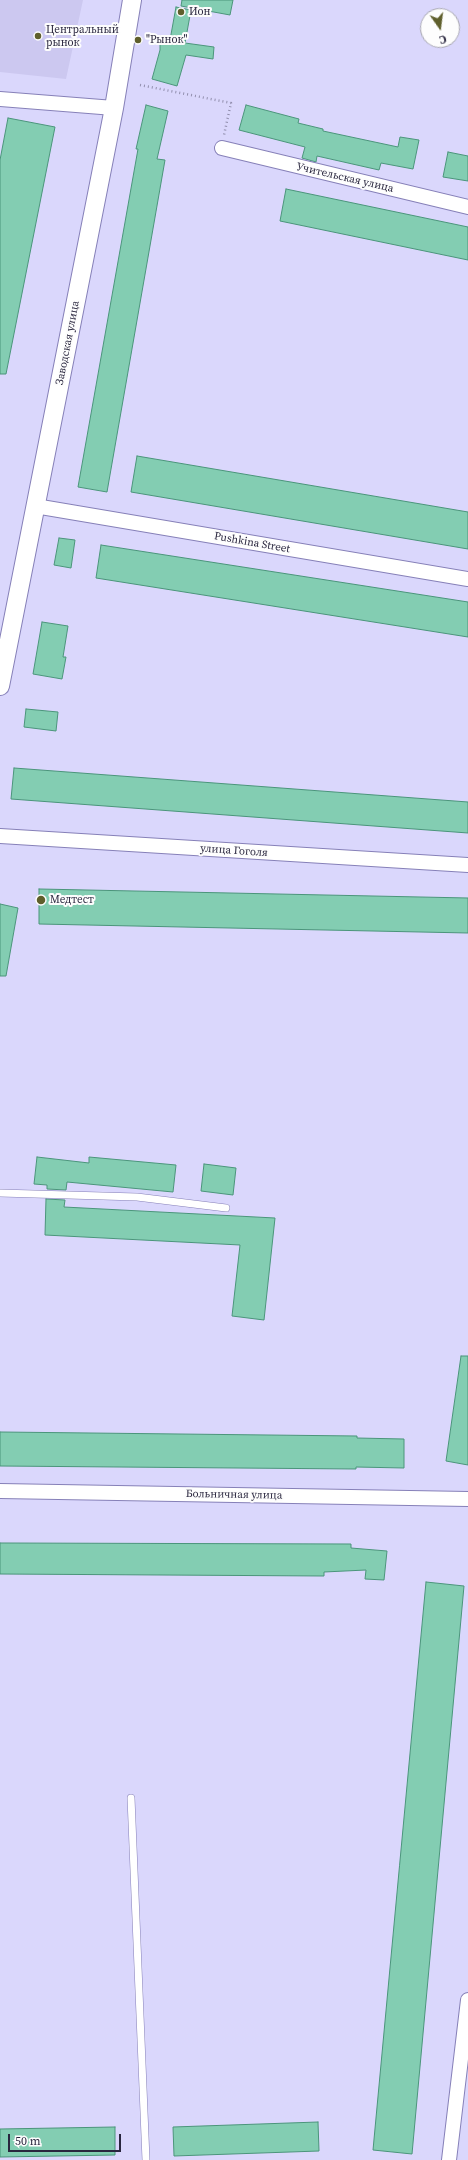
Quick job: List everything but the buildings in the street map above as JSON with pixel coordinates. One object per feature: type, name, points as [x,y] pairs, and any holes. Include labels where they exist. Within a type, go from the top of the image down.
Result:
[{"type":"street","name":"Заводская улица","points":[[0,686],[114,108],[132,0]]},
{"type":"street","points":[[0,99],[114,108]]},
{"type":"street","name":"Учительская улица","points":[[222,148],[468,207]]},
{"type":"street","name":"Pushkina Street","points":[[36,506],[468,579]]},
{"type":"street","name":"улица Гоголя","points":[[0,836],[468,865]]},
{"type":"street","name":"Больничная улица","points":[[0,1491],[468,1499]]},
{"type":"street","points":[[449,2160],[468,2000]]},
{"type":"lane","points":[[0,1193],[137,1197],[226,1208]]},
{"type":"lane","points":[[131,1798],[146,2160]]},
{"type":"path","points":[[140,85],[231,103],[222,148]]},
{"type":"shaded area","name":"Центральный рынок","points":[[0,0],[83,0],[66,79],[0,72]]},
{"type":"place","name":"Ион","points":[[181,12]]},
{"type":"place","name":"Центральный рынок","points":[[38,36]]},
{"type":"place","name":"\"Рынок\"","points":[[138,40]]},
{"type":"place","name":"Медтест","points":[[41,900]]}]
